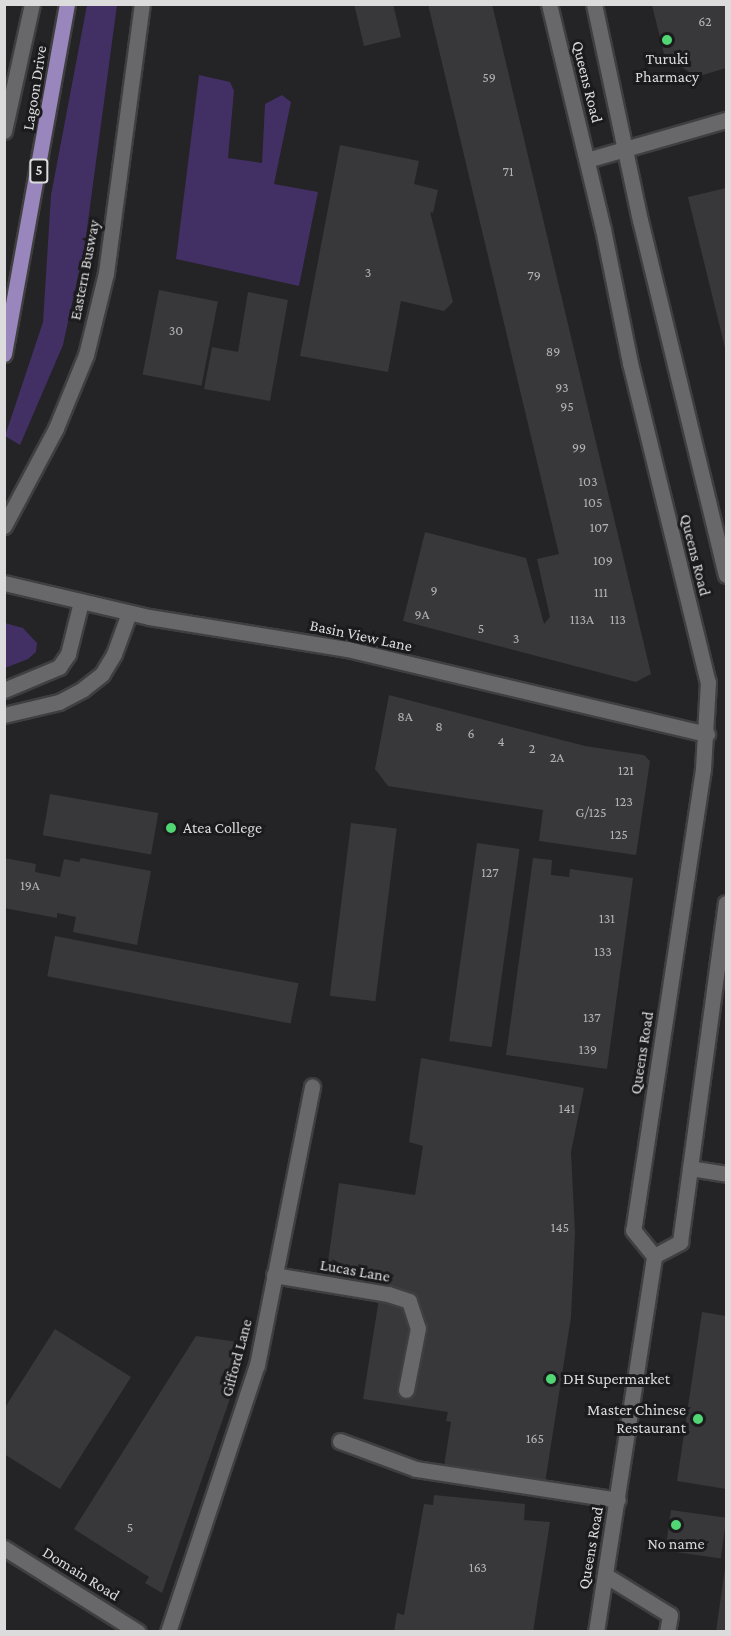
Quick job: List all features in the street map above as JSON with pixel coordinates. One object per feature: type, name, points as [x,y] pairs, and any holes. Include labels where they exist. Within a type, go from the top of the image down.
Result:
[{"type":"main road","name":"Lagoon Drive","points":[[4,354],[67,4]]},
{"type":"street","points":[[4,131],[32,4]]},
{"type":"street","name":"Eastern Busway","points":[[4,526],[57,428],[86,355],[106,273],[142,4]]},
{"type":"street","name":"Queens Road","points":[[549,4],[587,160],[630,363],[684,589],[703,649],[708,682],[707,734],[633,1230],[654,1256],[596,1632]]},
{"type":"street","name":"Queens Road","points":[[594,4],[624,148],[726,575]]},
{"type":"street","points":[[587,160],[726,120]]},
{"type":"street","name":"Basin View Lane","points":[[4,583],[129,613],[347,649],[707,734]]},
{"type":"street","points":[[4,690],[59,667],[68,654],[81,602]]},
{"type":"street","points":[[4,715],[59,702],[90,684],[102,674],[114,654],[129,613]]},
{"type":"street","points":[[654,1256],[680,1242],[726,903]]},
{"type":"street","name":"Gifford Lane","points":[[168,1632],[257,1365],[312,1086]]},
{"type":"street","points":[[690,1168],[726,1174]]},
{"type":"street","name":"Lucas Lane","points":[[274,1275],[388,1294],[409,1301],[418,1328],[406,1390]]},
{"type":"street","points":[[340,1441],[416,1469],[618,1500]]},
{"type":"street","name":"Domain Road","points":[[4,1548],[138,1632]]},
{"type":"street","points":[[604,1575],[670,1615],[667,1632]]},
{"type":"shaded area","points":[[87,5],[117,5],[85,244],[63,345],[20,445],[5,436],[43,322],[51,195]]},
{"type":"shaded area","points":[[199,75],[230,82],[234,91],[228,158],[262,163],[265,104],[282,95],[291,102],[274,184],[318,192],[299,286],[176,259]]},
{"type":"shaded area","points":[[5,623],[23,628],[37,643],[36,652],[28,659],[5,668]]},
{"type":"building","points":[[354,4],[393,4],[401,37],[364,46]]},
{"type":"building","points":[[428,4],[492,4],[651,674],[636,682],[403,621],[425,532],[526,558],[544,624],[550,617],[537,559],[559,554]]},
{"type":"building","points":[[652,5],[726,5],[726,68],[696,77],[664,54]]},
{"type":"building","points":[[340,145],[419,161],[414,184],[438,190],[433,213],[430,212],[453,302],[444,311],[401,301],[388,372],[300,356]]},
{"type":"building","points":[[726,188],[726,352],[688,197]]},
{"type":"building","points":[[159,290],[218,301],[201,386],[143,374]]},
{"type":"building","points":[[248,292],[288,300],[270,401],[204,389],[212,347],[238,352]]},
{"type":"building","points":[[389,695],[585,746],[644,755],[650,761],[636,855],[539,841],[543,810],[388,786],[375,769]]},
{"type":"building","points":[[50,794],[158,813],[151,854],[43,835]]},
{"type":"building","points":[[351,823],[397,829],[375,1001],[330,996]]},
{"type":"building","points":[[477,843],[520,849],[492,1047],[449,1041]]},
{"type":"building","points":[[4,858],[36,864],[35,872],[60,877],[64,859],[79,862],[81,858],[151,871],[137,945],[73,932],[76,917],[57,913],[57,918],[4,908]]},
{"type":"building","points":[[533,858],[552,860],[551,875],[569,877],[570,869],[633,878],[607,1069],[506,1055]]},
{"type":"building","points":[[55,936],[298,983],[291,1024],[47,976]]},
{"type":"building","points":[[421,1058],[584,1088],[571,1152],[575,1233],[571,1317],[545,1483],[444,1466],[451,1422],[446,1421],[448,1412],[363,1399],[381,1286],[326,1276],[339,1183],[415,1195],[423,1146],[409,1142]]},
{"type":"building","points":[[702,1312],[726,1316],[726,1489],[677,1481]]},
{"type":"building","points":[[55,1329],[131,1377],[60,1489],[4,1454],[4,1409]]},
{"type":"building","points":[[196,1336],[238,1342],[233,1390],[162,1593],[145,1583],[149,1577],[74,1529]]},
{"type":"building","points":[[434,1495],[525,1504],[524,1520],[550,1522],[533,1632],[394,1632],[397,1613],[404,1615],[424,1504],[433,1505]]},
{"type":"building","points":[[671,1510],[726,1518],[721,1558],[665,1551]]},
{"type":"building","points":[[725,1568],[726,1632],[716,1632],[718,1617]]},
{"type":"place","name":"Turuki Pharmacy","points":[[667,40]]},
{"type":"place","name":"Atea College","points":[[171,828]]},
{"type":"place","name":"DH Supermarket","points":[[551,1379]]},
{"type":"place","name":"Master Chinese Restaurant","points":[[698,1419]]},
{"type":"place","name":"No name","points":[[676,1525]]}]
